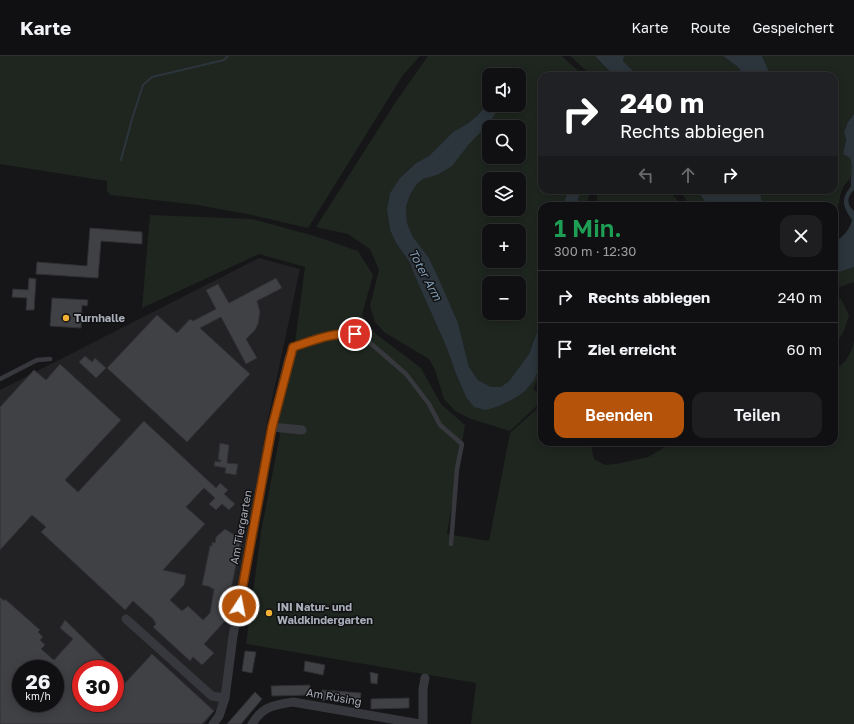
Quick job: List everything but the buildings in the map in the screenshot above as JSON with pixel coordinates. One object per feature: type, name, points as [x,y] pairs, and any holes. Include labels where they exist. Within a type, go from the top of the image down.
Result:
[{"type":"street","name":"Am Tiergarten","points":[[213,724],[219,716],[225,698],[233,636],[272,427],[289,358]]},
{"type":"street","points":[[272,427],[302,430]]},
{"type":"street","points":[[126,619],[212,696],[225,698]]},
{"type":"street","points":[[422,724],[423,689],[425,678]]},
{"type":"street","name":"Am Rüsing","points":[[252,724],[260,712],[273,705],[293,702],[422,724]]},
{"type":"lane","points":[[289,358],[293,347],[329,335],[344,333],[361,335],[406,374],[429,404],[440,425],[462,444],[457,469],[451,544]]},
{"type":"lane","points":[[0,379],[37,360],[50,360]]},
{"type":"shaded area","points":[[0,56],[420,56],[403,75],[308,228],[252,215],[198,205],[110,195],[107,191],[107,181],[0,164]]},
{"type":"shaded area","points":[[428,56],[562,56],[580,72],[538,72],[538,194],[567,194],[564,202],[538,202],[537,332],[529,354],[509,381],[501,387],[491,387],[478,380],[469,367],[458,323],[429,258],[413,237],[407,223],[406,208],[410,195],[417,184],[423,179],[437,175],[482,131],[482,164],[526,164],[526,120],[491,120],[496,112],[526,112],[526,68],[513,68],[514,65],[512,68],[482,68],[482,110],[467,124],[453,132],[429,156],[416,163],[400,178],[390,193],[387,209],[390,230],[396,243],[410,263],[446,346],[466,397],[533,380],[538,369],[538,378],[533,389],[538,392],[538,405],[510,431],[471,419],[455,411],[444,399],[435,370],[429,359],[384,332],[375,322],[370,306],[379,270],[370,249],[348,234],[316,227],[395,103]]},
{"type":"shaded area","points":[[570,56],[595,56],[610,72],[588,72]]},
{"type":"shaded area","points":[[624,56],[723,56],[738,67],[741,72],[634,72],[623,61]]},
{"type":"shaded area","points":[[762,56],[854,56],[854,114],[848,122],[844,132],[846,140],[843,154],[850,158],[852,172],[851,178],[842,188],[838,208],[838,202],[761,202],[760,194],[838,194],[838,72],[769,72]]},
{"type":"shaded area","points":[[580,194],[590,194],[587,202],[577,202]]},
{"type":"shaded area","points":[[598,194],[672,194],[679,202],[596,202]]},
{"type":"shaded area","points":[[682,194],[700,194],[705,202],[688,202]]},
{"type":"shaded area","points":[[150,215],[252,219],[318,237],[358,251],[373,275],[362,315],[376,334],[421,368],[441,404],[465,425],[447,534],[489,541],[510,433],[538,408],[538,446],[591,446],[594,459],[605,465],[648,457],[667,446],[838,446],[838,366],[848,358],[854,341],[854,724],[471,724],[476,683],[246,644],[261,532],[280,435],[278,417],[293,357],[305,267],[259,254],[142,308]]},
{"type":"shaded area","points":[[259,258],[300,269],[266,428],[223,700],[205,724],[0,724],[0,390]]},
{"type":"shaded area","points":[[854,267],[854,282],[838,288],[838,273]]},
{"type":"shaded area","points":[[838,299],[841,299],[849,315],[842,335],[838,340]]},
{"type":"water","points":[[595,56],[624,56],[623,61],[634,72],[610,72]]},
{"type":"water","points":[[723,56],[762,56],[769,72],[741,72],[738,67]]},
{"type":"water","name":"Toter Arm","points":[[482,110],[482,112],[496,112],[491,120],[482,120],[482,131],[469,144],[452,166],[437,175],[423,179],[417,184],[410,195],[406,207],[407,223],[413,237],[429,258],[441,284],[458,323],[469,367],[478,380],[491,387],[501,387],[509,381],[529,354],[538,325],[538,370],[534,380],[525,391],[515,398],[499,406],[486,410],[474,407],[466,397],[446,346],[410,263],[396,243],[390,230],[387,209],[390,193],[400,178],[416,163],[429,156],[453,132],[467,124]]},
{"type":"water","points":[[854,114],[854,190],[848,200],[851,209],[854,211],[854,267],[838,273],[838,239],[845,233],[852,220],[846,211],[844,203],[845,196],[851,186],[852,165],[850,158],[843,154],[846,140],[844,132],[848,122]]},
{"type":"water","points":[[567,194],[580,194],[577,202],[564,202]]},
{"type":"water","points":[[700,194],[760,194],[762,202],[705,202]]},
{"type":"waterway","points":[[121,160],[143,85],[152,77],[224,60],[228,56]]},
{"type":"place","name":"Turnhalle","points":[[66,318]]},
{"type":"place","name":"INI Natur- und Waldkindergarten","points":[[269,613]]},
{"type":"route","points":[[239,606],[272,427],[293,347],[329,335],[344,333],[355,334]]}]
